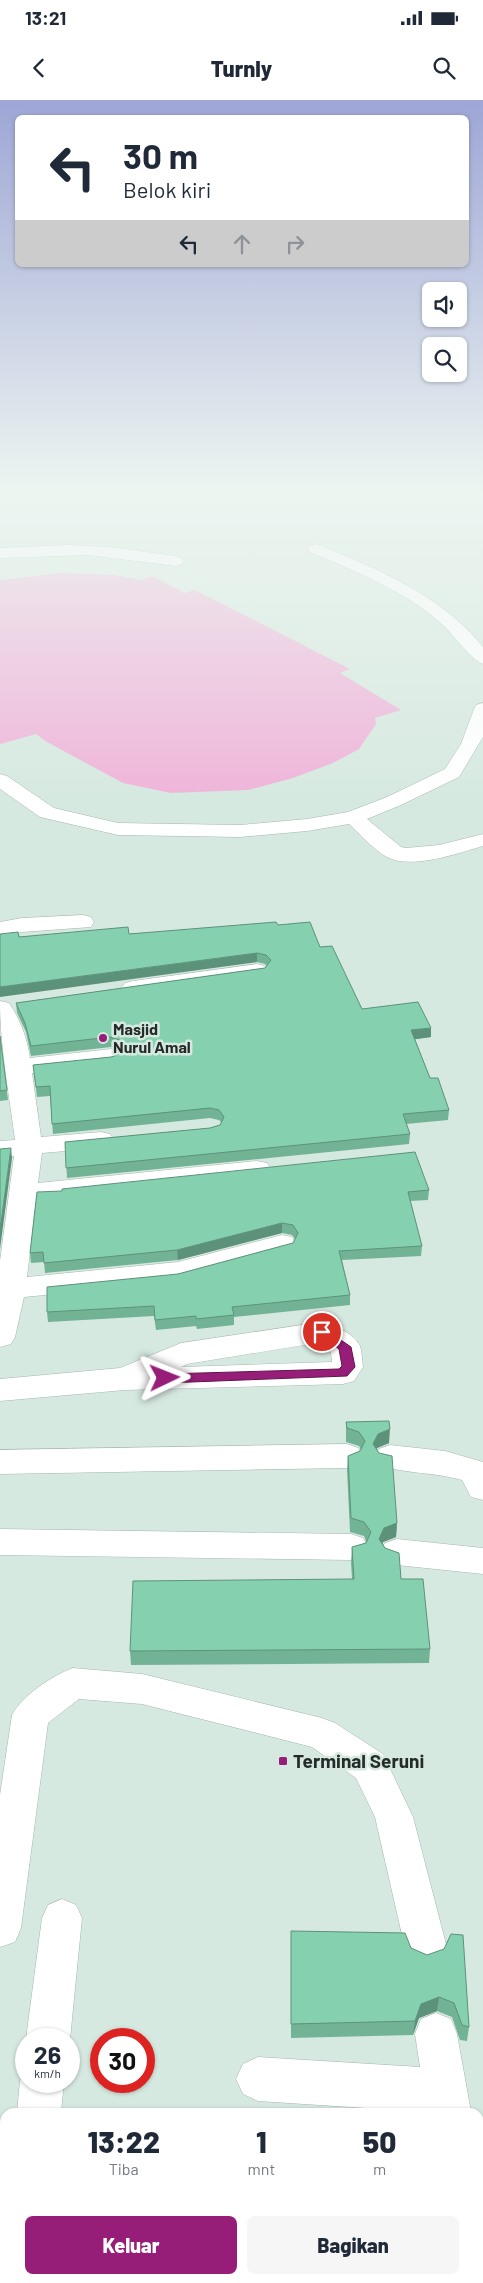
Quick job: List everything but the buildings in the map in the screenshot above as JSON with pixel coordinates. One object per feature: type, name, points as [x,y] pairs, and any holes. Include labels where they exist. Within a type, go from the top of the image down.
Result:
[{"type":"street","points":[[413,595],[465,635],[483,659]]},
{"type":"street","points":[[0,780],[47,813],[118,829],[240,831],[307,825],[353,817],[394,801],[452,773],[472,744],[483,709]]},
{"type":"street","points":[[353,817],[395,853],[425,854],[483,840]]},
{"type":"street","points":[[0,929],[22,925],[83,922]]},
{"type":"street","points":[[114,990],[256,971]]},
{"type":"street","points":[[0,1337],[11,1288],[28,1148],[12,1059],[12,1033],[6,1006]]},
{"type":"street","points":[[12,1059],[111,1057]]},
{"type":"street","points":[[0,1149],[28,1148],[124,1137]]},
{"type":"street","points":[[22,1193],[279,1166]]},
{"type":"street","points":[[11,1288],[178,1272],[282,1244]]},
{"type":"street","points":[[0,1390],[125,1379],[343,1373],[348,1367],[345,1347],[322,1332],[181,1354],[125,1379]]},
{"type":"street","points":[[0,1462],[347,1456]]},
{"type":"street","points":[[390,1457],[445,1462],[472,1471],[483,1488]]},
{"type":"street","points":[[0,1542],[351,1547]]},
{"type":"street","points":[[397,1552],[483,1561]]},
{"type":"street","points":[[0,1928],[31,1715],[73,1683],[142,1688],[322,1734],[370,1766],[394,1817],[426,1948]]},
{"type":"street","points":[[49,2028],[62,1918]]},
{"type":"street","points":[[258,2079],[447,2101],[436,2034]]},
{"type":"street","points":[[39,2108],[41,2093]]},
{"type":"shaded area","points":[[0,595],[205,595],[350,669],[340,673],[401,710],[375,718],[376,724],[359,749],[333,763],[293,778],[248,790],[171,793],[123,783],[47,742],[36,734],[0,744]]},
{"type":"place","name":"Masjid Nurul Amal","points":[[103,1038]]},
{"type":"place","name":"Terminal Seruni","points":[[283,1761]]},
{"type":"route","points":[[165,1378],[343,1373],[348,1367],[345,1347],[335,1338],[322,1332]]}]
